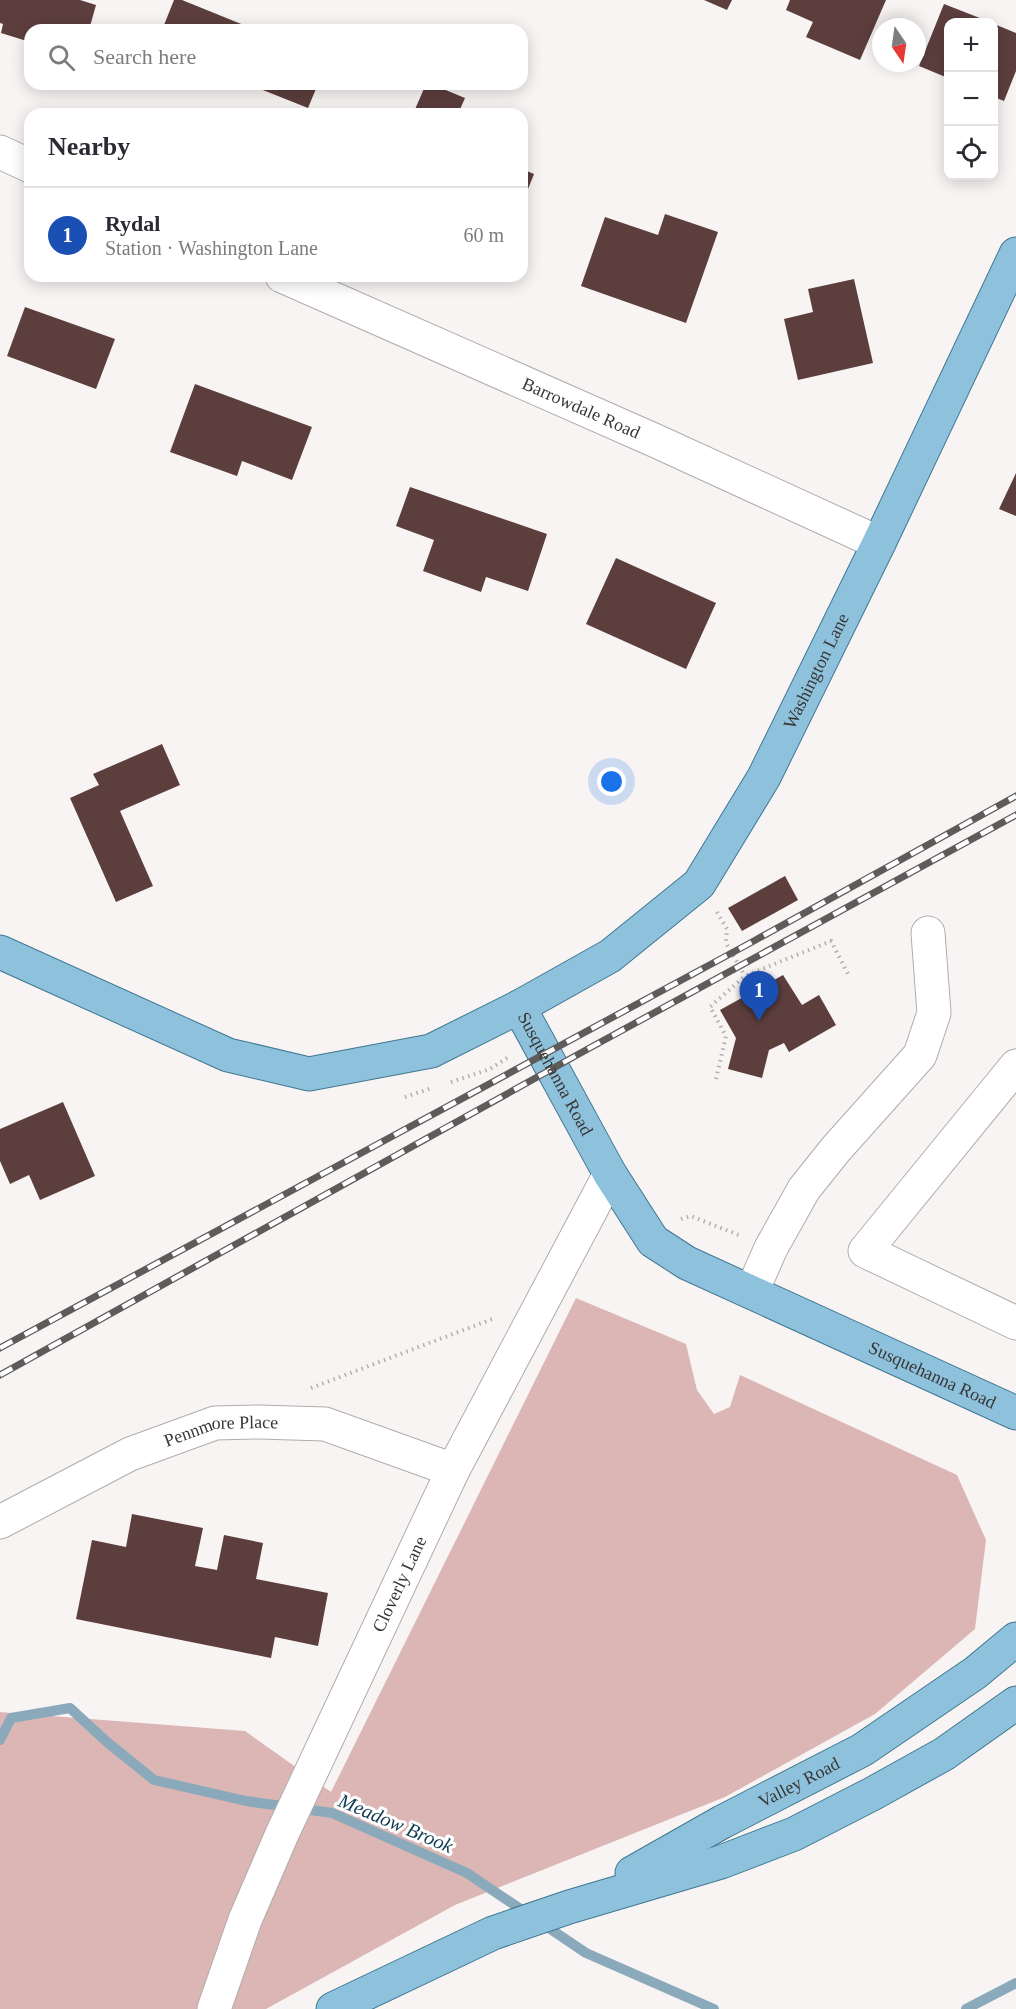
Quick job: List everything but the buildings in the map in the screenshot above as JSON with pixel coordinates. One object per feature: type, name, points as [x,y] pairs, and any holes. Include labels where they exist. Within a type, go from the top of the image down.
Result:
[{"type":"main road","name":"Washington Lane","points":[[519,1007],[610,956],[699,884],[764,777],[1009,285],[1016,254]]},
{"type":"main road","name":"Susquehanna Road","points":[[0,952],[228,1055],[309,1074],[431,1051],[519,1007],[610,1174],[653,1241],[687,1263],[752,1291],[1014,1415]]},
{"type":"main road","name":"Valley Road","points":[[570,1906],[665,1856],[722,1822],[862,1750],[975,1673],[1016,1639]]},
{"type":"main road","name":"Valley Road","points":[[333,2009],[494,1933],[570,1906],[721,1862],[794,1834],[873,1794],[944,1754],[1016,1702]]},
{"type":"street","points":[[0,152],[24,163]]},
{"type":"street","name":"Barrowdale Road","points":[[296,282],[656,441],[879,543]]},
{"type":"street","points":[[752,1291],[771,1248],[804,1190],[836,1149],[920,1055],[934,1013],[928,933]]},
{"type":"street","points":[[1016,1066],[865,1251],[1016,1323]]},
{"type":"street","name":"Cloverly Lane","points":[[214,2009],[246,1920],[282,1834],[453,1470],[610,1174]]},
{"type":"street","name":"Pennmore Place","points":[[0,1522],[130,1454],[215,1423],[326,1424],[453,1470]]},
{"type":"path","points":[[714,906],[727,929],[726,943],[745,975]]},
{"type":"path","points":[[716,1079],[726,1036],[711,1007],[745,975],[831,941],[848,974]]},
{"type":"path","points":[[447,1083],[490,1069],[515,1053]]},
{"type":"path","points":[[405,1097],[437,1086]]},
{"type":"path","points":[[681,1219],[691,1216],[744,1237]]},
{"type":"path","points":[[308,1389],[498,1317]]},
{"type":"shaded area","points":[[576,1298],[686,1344],[697,1390],[714,1414],[730,1407],[740,1375],[957,1475],[986,1540],[975,1629],[875,1714],[725,1797],[455,1905],[266,2009],[0,2009],[0,1712],[245,1731],[331,1792]]},
{"type":"waterway","name":"Meadow Brook","points":[[0,1740],[11,1718],[70,1708],[154,1780],[246,1801],[332,1813],[467,1873],[586,1953],[714,2009]]},
{"type":"waterway","name":"Meadow Brook","points":[[966,2009],[1016,1983]]},
{"type":"railway","points":[[0,1348],[752,942],[1016,796]]},
{"type":"railway","points":[[0,1375],[1016,815]]},
{"type":"place","name":"Rydal","points":[[759,1021]]}]
